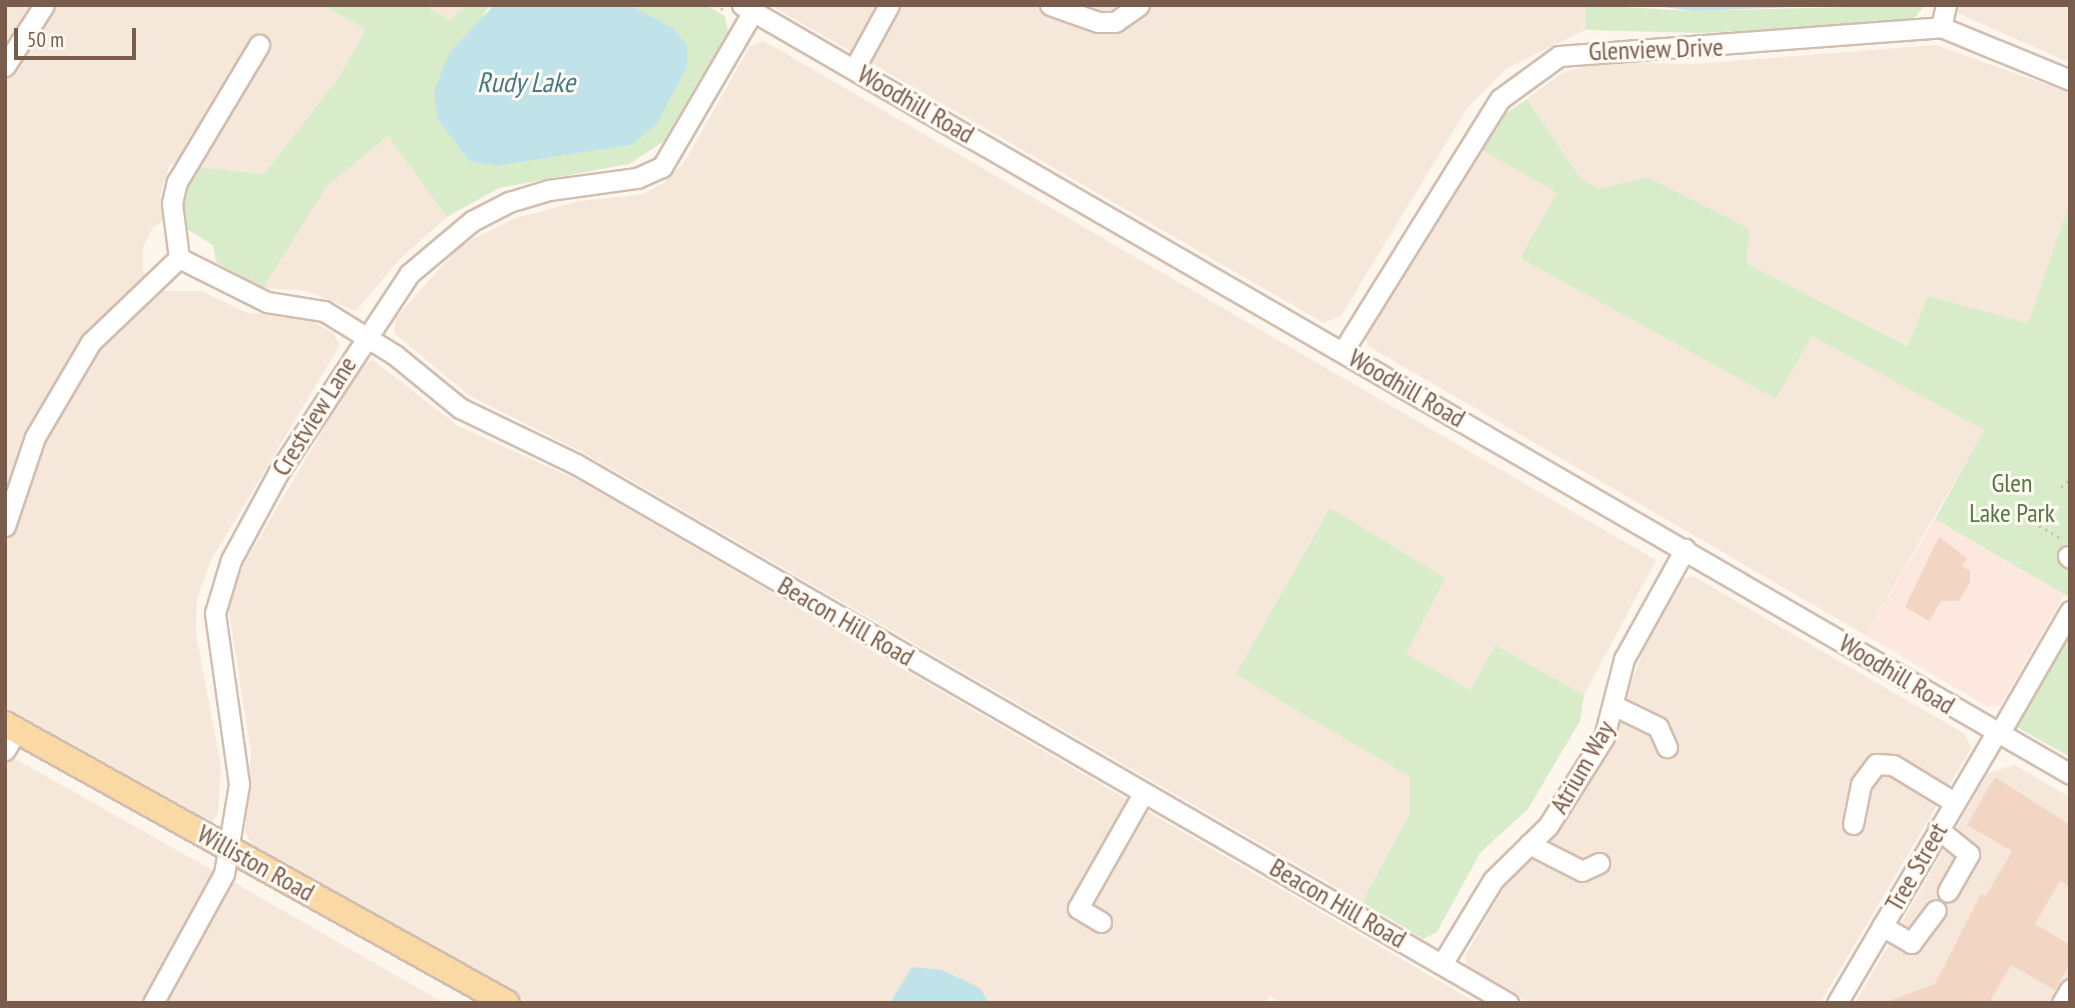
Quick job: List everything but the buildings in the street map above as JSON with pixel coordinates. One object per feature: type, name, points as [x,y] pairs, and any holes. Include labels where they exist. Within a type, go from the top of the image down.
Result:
[{"type":"main road","name":"Williston Road","points":[[9,735],[229,849],[507,1003]]},
{"type":"street","points":[[5,66],[44,5]]},
{"type":"street","points":[[855,69],[889,5]]},
{"type":"street","points":[[1050,5],[1115,22],[1139,5]]},
{"type":"street","points":[[1941,27],[1946,5]]},
{"type":"street","name":"Woodhill Road","points":[[748,8],[2070,774]]},
{"type":"street","name":"Crestview Lane","points":[[153,1003],[224,874],[239,784],[217,642],[220,586],[278,472],[364,335],[409,274],[472,222],[549,190],[637,178],[662,167],[748,8]]},
{"type":"street","name":"Glenview Drive","points":[[1343,351],[1500,99],[1559,56],[1941,27],[2070,80]]},
{"type":"street","points":[[5,526],[35,437],[90,342],[179,258],[172,203],[177,182],[258,45]]},
{"type":"street","name":"Beacon Hill Road","points":[[179,258],[267,302],[324,311],[364,335],[460,408],[576,464],[1508,1003]]},
{"type":"street","name":"Atrium Way","points":[[1442,964],[1493,880],[1563,804],[1615,706],[1625,659],[1685,549]]},
{"type":"street","name":"Tree Street","points":[[1837,1003],[1954,802],[2070,611]]},
{"type":"street","points":[[1615,706],[1658,727],[1667,747]]},
{"type":"street","points":[[1853,824],[1861,784],[1876,764],[1893,765],[1954,802]]},
{"type":"street","points":[[1101,922],[1078,908],[1143,792]]},
{"type":"street","points":[[1938,829],[1969,854],[1948,891]]},
{"type":"street","points":[[1529,844],[1582,871],[1599,863]]},
{"type":"street","points":[[1882,926],[1911,943],[1936,910]]},
{"type":"street","points":[[2062,1003],[2070,989]]},
{"type":"path","points":[[2061,486],[2070,479]]},
{"type":"path","points":[[2027,519],[2069,552]]},
{"type":"shaded area","points":[[5,5],[322,5],[366,29],[339,77],[264,174],[170,164],[160,196],[165,220],[153,227],[143,248],[143,272],[162,291],[201,291],[248,313],[306,317],[333,333],[340,345],[210,562],[197,599],[196,634],[221,767],[218,814],[212,822],[5,707]]},
{"type":"shaded area","points":[[424,5],[466,5],[450,20]]},
{"type":"shaded area","points":[[770,5],[1586,5],[1585,30],[1506,69],[1468,107],[1341,316],[1324,323]]},
{"type":"shaded area","points":[[1940,5],[2070,5],[2070,63]]},
{"type":"shaded area","points":[[764,41],[1656,560],[1584,695],[1497,645],[1470,690],[1405,654],[1237,674],[1410,777],[1410,812],[1362,902],[582,452],[470,396],[394,333],[396,317],[461,245],[515,218],[580,201],[643,194],[665,182],[685,161],[750,46]]},
{"type":"shaded area","points":[[1936,45],[2070,93],[2070,201],[2028,323],[1928,296],[1909,346],[1746,263],[1647,177],[1598,189],[1581,179],[1527,99],[1563,72],[1604,62],[1693,64]]},
{"type":"shaded area","points":[[389,135],[447,217],[401,258],[356,311],[307,291],[263,288],[327,186]]},
{"type":"shaded area","points":[[1479,148],[1558,193],[1520,258],[1776,399],[1812,336],[1985,430],[1865,635],[1368,346],[1364,334]]},
{"type":"shaded area","points":[[373,360],[458,426],[578,480],[1477,1003],[1282,1003],[1270,996],[1266,1003],[529,1003],[251,844],[245,831],[251,752],[228,606],[244,564],[361,365]]},
{"type":"shaded area","points":[[1935,519],[2064,595],[2001,705],[1988,707],[1865,635]]},
{"type":"shaded area","points":[[1693,576],[1965,734],[1971,748],[1820,1003],[1529,1003],[1467,968],[1465,956],[1508,880],[1571,809],[1609,744],[1645,645],[1684,579]]},
{"type":"shaded area","points":[[5,753],[237,884],[444,1003],[5,1003]]},
{"type":"shaded area","points":[[2015,765],[2070,797],[2070,1003],[1855,1003],[1988,773]]},
{"type":"green space","points":[[322,5],[424,5],[450,20],[466,5],[494,5],[486,10],[438,120],[469,161],[497,166],[631,145],[672,27],[629,5],[706,5],[725,16],[728,32],[663,142],[629,164],[499,188],[447,217],[388,136],[327,186],[263,288],[216,262],[213,245],[183,227],[181,193],[198,167],[264,174],[339,77],[366,29]]},
{"type":"green space","points":[[1586,5],[1693,11],[1925,5],[1911,22],[1701,33],[1585,30]]},
{"type":"green space","name":"Glen Lake Park","points":[[1527,99],[1581,179],[1598,189],[1647,177],[1750,229],[1746,263],[1908,346],[1928,296],[2028,323],[2070,201],[2070,598],[1935,519],[1984,430],[1812,336],[1776,399],[1520,258],[1557,193],[1479,148],[1503,115]]},
{"type":"green space","points":[[1330,508],[1445,578],[1406,654],[1470,690],[1496,645],[1584,695],[1580,721],[1528,809],[1480,853],[1437,932],[1423,939],[1362,902],[1410,813],[1410,777],[1236,674]]},
{"type":"green space","points":[[2070,627],[2070,757],[2013,725]]},
{"type":"water","name":"Rudy Lake","points":[[494,5],[629,5],[672,27],[687,45],[687,67],[657,124],[631,145],[497,166],[469,161],[438,120],[434,91],[449,53]]},
{"type":"water","points":[[1649,5],[1838,5],[1693,11]]},
{"type":"water","points":[[912,967],[942,970],[980,988],[988,1002],[890,1003]]}]
